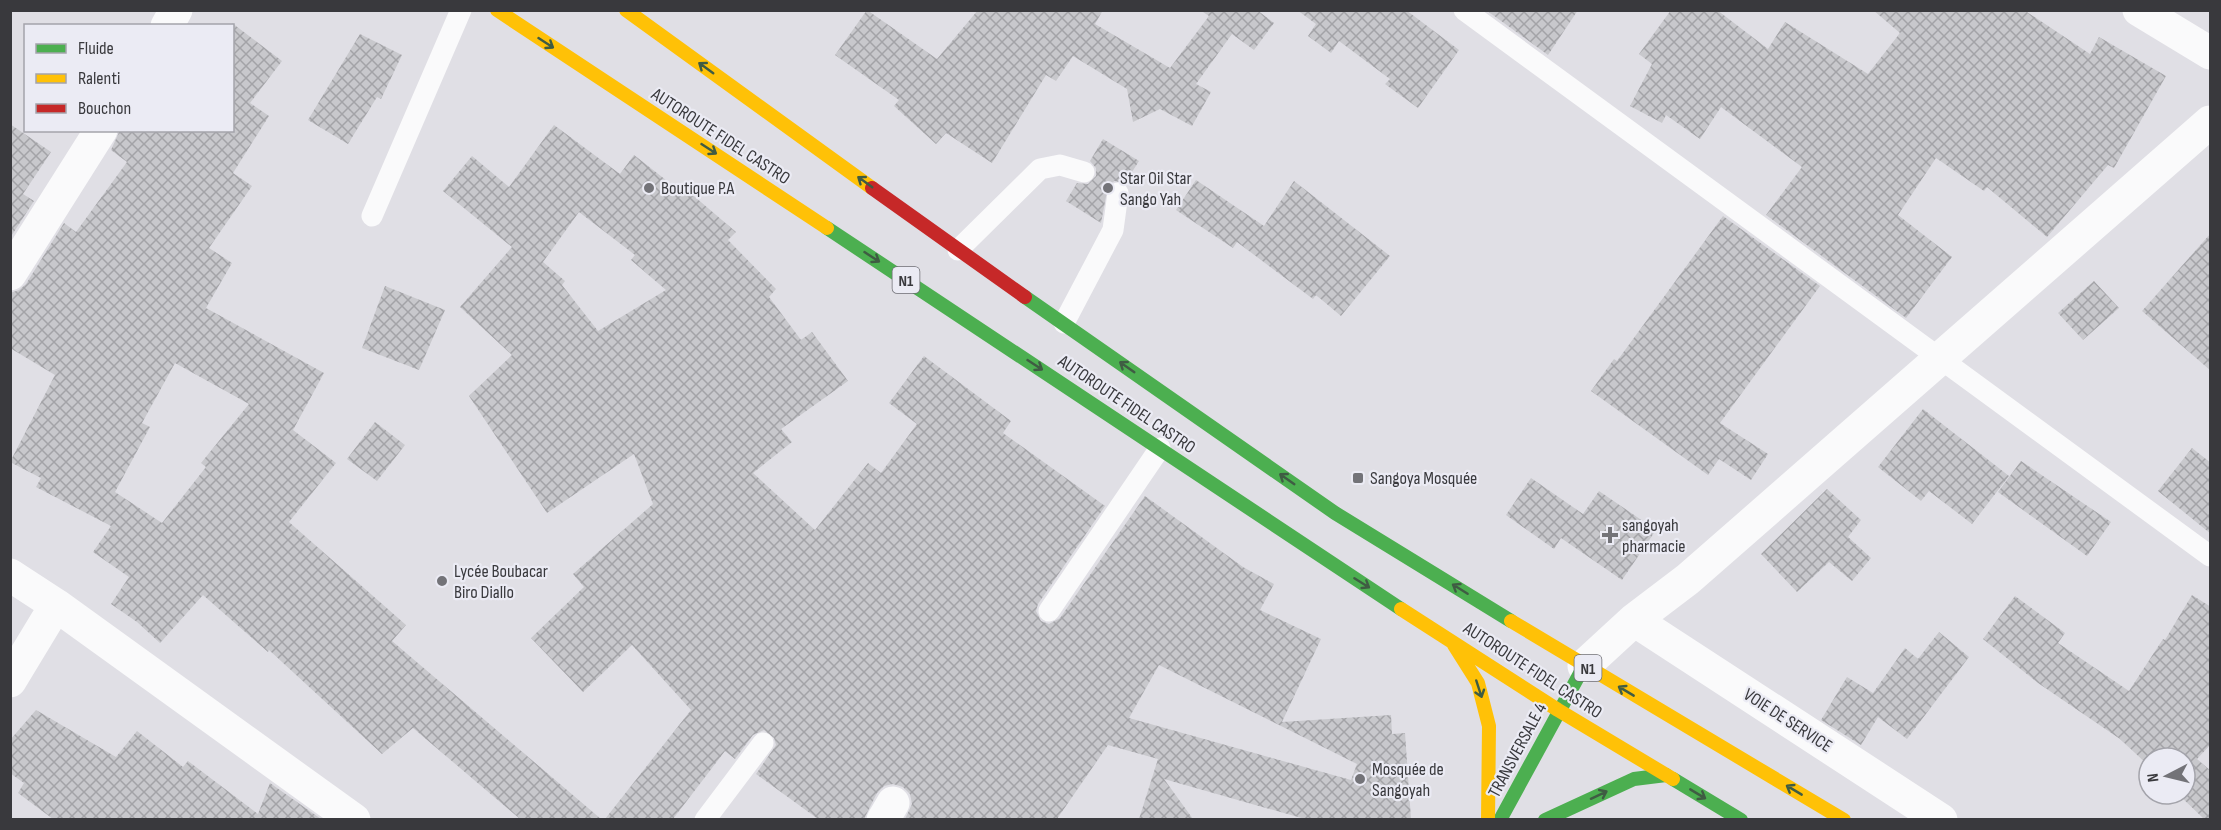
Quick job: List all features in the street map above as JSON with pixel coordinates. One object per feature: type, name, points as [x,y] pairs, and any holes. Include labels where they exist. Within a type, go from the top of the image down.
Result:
[{"type":"main road","name":"AUTOROUTE FIDEL CASTRO","points":[[497,10],[1160,448],[1313,552],[1558,710],[1741,819]]},
{"type":"main road","name":"AUTOROUTE FIDEL CASTRO","points":[[626,10],[958,250],[1335,513],[1584,666],[1844,819]]},
{"type":"main road","points":[[1450,639],[1478,683],[1489,726],[1488,819]]},
{"type":"main road","name":"TRANSVERSALE 4","points":[[1500,819],[1584,666]]},
{"type":"main road","points":[[1545,819],[1634,779],[1666,775]]},
{"type":"street","points":[[168,24],[176,10]]},
{"type":"street","points":[[2139,10],[2211,53]]},
{"type":"street","points":[[1584,666],[1635,620],[1688,579],[2211,122]]},
{"type":"street","points":[[10,274],[100,132]]},
{"type":"street","points":[[10,575],[56,605],[354,819]]},
{"type":"street","points":[[10,681],[56,605]]},
{"type":"street","name":"VOIE DE SERVICE","points":[[1635,620],[1941,819]]},
{"type":"lane","points":[[372,216],[461,10]]},
{"type":"lane","points":[[1464,10],[2211,556]]},
{"type":"lane","points":[[958,250],[1040,169],[1060,165],[1084,172]]},
{"type":"lane","points":[[1064,323],[1113,230],[1118,193]]},
{"type":"lane","points":[[1049,611],[1160,448]]},
{"type":"lane","points":[[705,819],[763,743]]},
{"type":"building","points":[[867,10],[937,59],[978,10],[1103,10],[1095,24],[1170,68],[1209,16],[1200,10],[1257,10],[1274,23],[1254,50],[1232,34],[1196,84],[1211,92],[1192,126],[1160,109],[1133,122],[1127,89],[1073,56],[1056,81],[1046,75],[992,163],[946,133],[936,144],[894,106],[899,100],[835,55]]},
{"type":"building","points":[[1297,10],[1406,10],[1459,50],[1418,108],[1385,84],[1390,79],[1339,41],[1331,53],[1308,36],[1316,24]]},
{"type":"building","points":[[1486,10],[1578,10],[1548,55]]},
{"type":"building","points":[[1671,10],[1717,10],[1768,49],[1785,22],[1868,74],[1900,33],[1873,10],[2024,10],[2090,54],[2099,37],[2166,76],[2114,168],[2108,165],[2047,237],[1987,187],[1984,191],[1936,158],[1898,215],[1952,257],[1906,318],[1766,215],[1802,167],[1721,107],[1700,139],[1666,115],[1662,123],[1630,106],[1652,64],[1639,54]]},
{"type":"building","points":[[234,25],[282,61],[250,103],[269,116],[233,173],[252,186],[209,248],[232,263],[206,308],[324,373],[293,430],[336,463],[289,522],[406,625],[392,641],[601,819],[520,819],[413,728],[382,754],[269,650],[268,652],[203,595],[160,643],[137,622],[111,604],[129,577],[93,552],[111,526],[36,487],[41,478],[10,462],[55,375],[10,348],[10,293],[26,284],[64,223],[76,232],[127,162],[111,150],[119,132],[234,132]],"holes":[[[175,363],[249,404],[201,463],[206,467],[162,523],[115,492],[150,427],[142,423]]]},
{"type":"building","points":[[360,34],[402,55],[381,99],[377,97],[348,144],[308,120]]},
{"type":"building","points":[[10,124],[51,152],[23,194],[34,201],[10,238]]},
{"type":"building","points":[[554,125],[620,174],[634,155],[685,195],[688,191],[736,232],[728,240],[776,289],[769,297],[801,340],[812,332],[848,381],[781,429],[792,442],[753,473],[815,530],[868,463],[881,473],[917,424],[889,403],[924,356],[1011,421],[1003,433],[1105,506],[1038,604],[1036,611],[1041,621],[1049,624],[1060,618],[1145,496],[1243,567],[1274,584],[1260,610],[1321,639],[1282,722],[1391,715],[1392,734],[1405,733],[1411,819],[1305,819],[1164,779],[1193,819],[1139,819],[1158,759],[1108,745],[1057,819],[905,819],[912,804],[910,794],[903,787],[893,784],[884,786],[877,793],[864,819],[818,819],[756,774],[776,745],[774,738],[764,730],[753,735],[735,759],[725,751],[673,819],[605,819],[691,710],[632,645],[583,692],[531,638],[584,587],[573,574],[653,504],[634,454],[547,513],[469,396],[512,355],[460,307],[512,247],[443,191],[472,156],[509,187]],"holes":[[[579,212],[635,255],[631,260],[666,290],[598,331],[562,285],[565,281],[543,262]],[[1159,665],[1357,764],[1351,780],[1129,718]]]},
{"type":"building","points":[[1103,139],[1139,161],[1125,183],[1114,181],[1108,186],[1101,223],[1066,201],[1077,183],[1088,184],[1096,176],[1096,168],[1090,161]]},
{"type":"building","points":[[1196,180],[1264,226],[1294,181],[1390,256],[1341,316],[1316,295],[1313,299],[1237,242],[1233,248],[1176,210]]},
{"type":"building","points":[[1723,216],[1820,286],[1720,423],[1768,454],[1751,480],[1719,459],[1708,475],[1591,391],[1614,359],[1617,361]]},
{"type":"building","points":[[2211,233],[2211,371],[2142,311]]},
{"type":"building","points":[[2094,281],[2119,308],[2083,340],[2058,313]]},
{"type":"building","points":[[385,286],[445,310],[419,370],[362,348]]},
{"type":"building","points":[[1923,409],[2009,476],[1972,524],[1929,491],[1921,501],[1878,467]]},
{"type":"building","points":[[375,422],[405,445],[377,481],[347,459]]},
{"type":"building","points":[[2192,448],[2211,463],[2211,534],[2158,491]]},
{"type":"building","points":[[2021,461],[2111,522],[2087,556],[1998,492]]},
{"type":"building","points":[[1531,478],[1583,514],[1599,491],[1656,530],[1622,580],[1561,538],[1554,549],[1506,515]]},
{"type":"building","points":[[1827,489],[1861,520],[1848,537],[1871,558],[1852,581],[1829,562],[1797,592],[1761,554]]},
{"type":"building","points":[[2192,595],[2211,607],[2211,744],[2197,759],[2197,746],[2137,746],[2137,755],[2120,739],[2038,683],[1983,639],[2015,596],[2065,633],[2058,643],[2129,691],[2163,639],[2165,640]]},
{"type":"building","points":[[1939,632],[1969,657],[1907,739],[1878,717],[1861,745],[1821,720],[1847,677],[1873,693],[1905,648],[1918,659]]},
{"type":"building","points":[[36,710],[116,757],[137,731],[183,767],[188,761],[258,814],[270,783],[321,819],[53,819],[18,793],[24,783],[10,773],[10,740]]},
{"type":"building","points":[[2197,759],[2211,771],[2211,819],[2204,819],[2190,806],[2197,806]]},
{"type":"traffic: fast","points":[[827,228],[1401,609]]},
{"type":"traffic: fast","points":[[1025,297],[1335,513],[1511,621]]},
{"type":"traffic: fast","points":[[1500,820],[1584,666]]},
{"type":"traffic: fast","points":[[1545,820],[1634,779],[1666,775]]},
{"type":"traffic: fast","points":[[1673,779],[1741,820]]},
{"type":"traffic: slow","points":[[497,10],[827,228]]},
{"type":"traffic: slow","points":[[626,10],[872,188]]},
{"type":"traffic: slow","points":[[1401,609],[1558,710],[1673,779]]},
{"type":"traffic: slow","points":[[1511,621],[1844,820]]},
{"type":"traffic: slow","points":[[1454,645],[1478,683],[1489,726],[1488,820]]},
{"type":"traffic: jam","points":[[872,188],[1025,297]]},
{"type":"place","name":"Boutique P.A","points":[[649,188]]},
{"type":"place","name":"Star Oil Star Sango Yah","points":[[1108,188]]},
{"type":"place","name":"Sangoya Mosquée","points":[[1358,478]]},
{"type":"place","name":"sangoyah pharmacie","points":[[1610,535]]},
{"type":"place","name":"Lycée Boubacar Biro Diallo","points":[[442,581]]},
{"type":"place","name":"Mosquée de Sangoyah","points":[[1360,779]]}]
